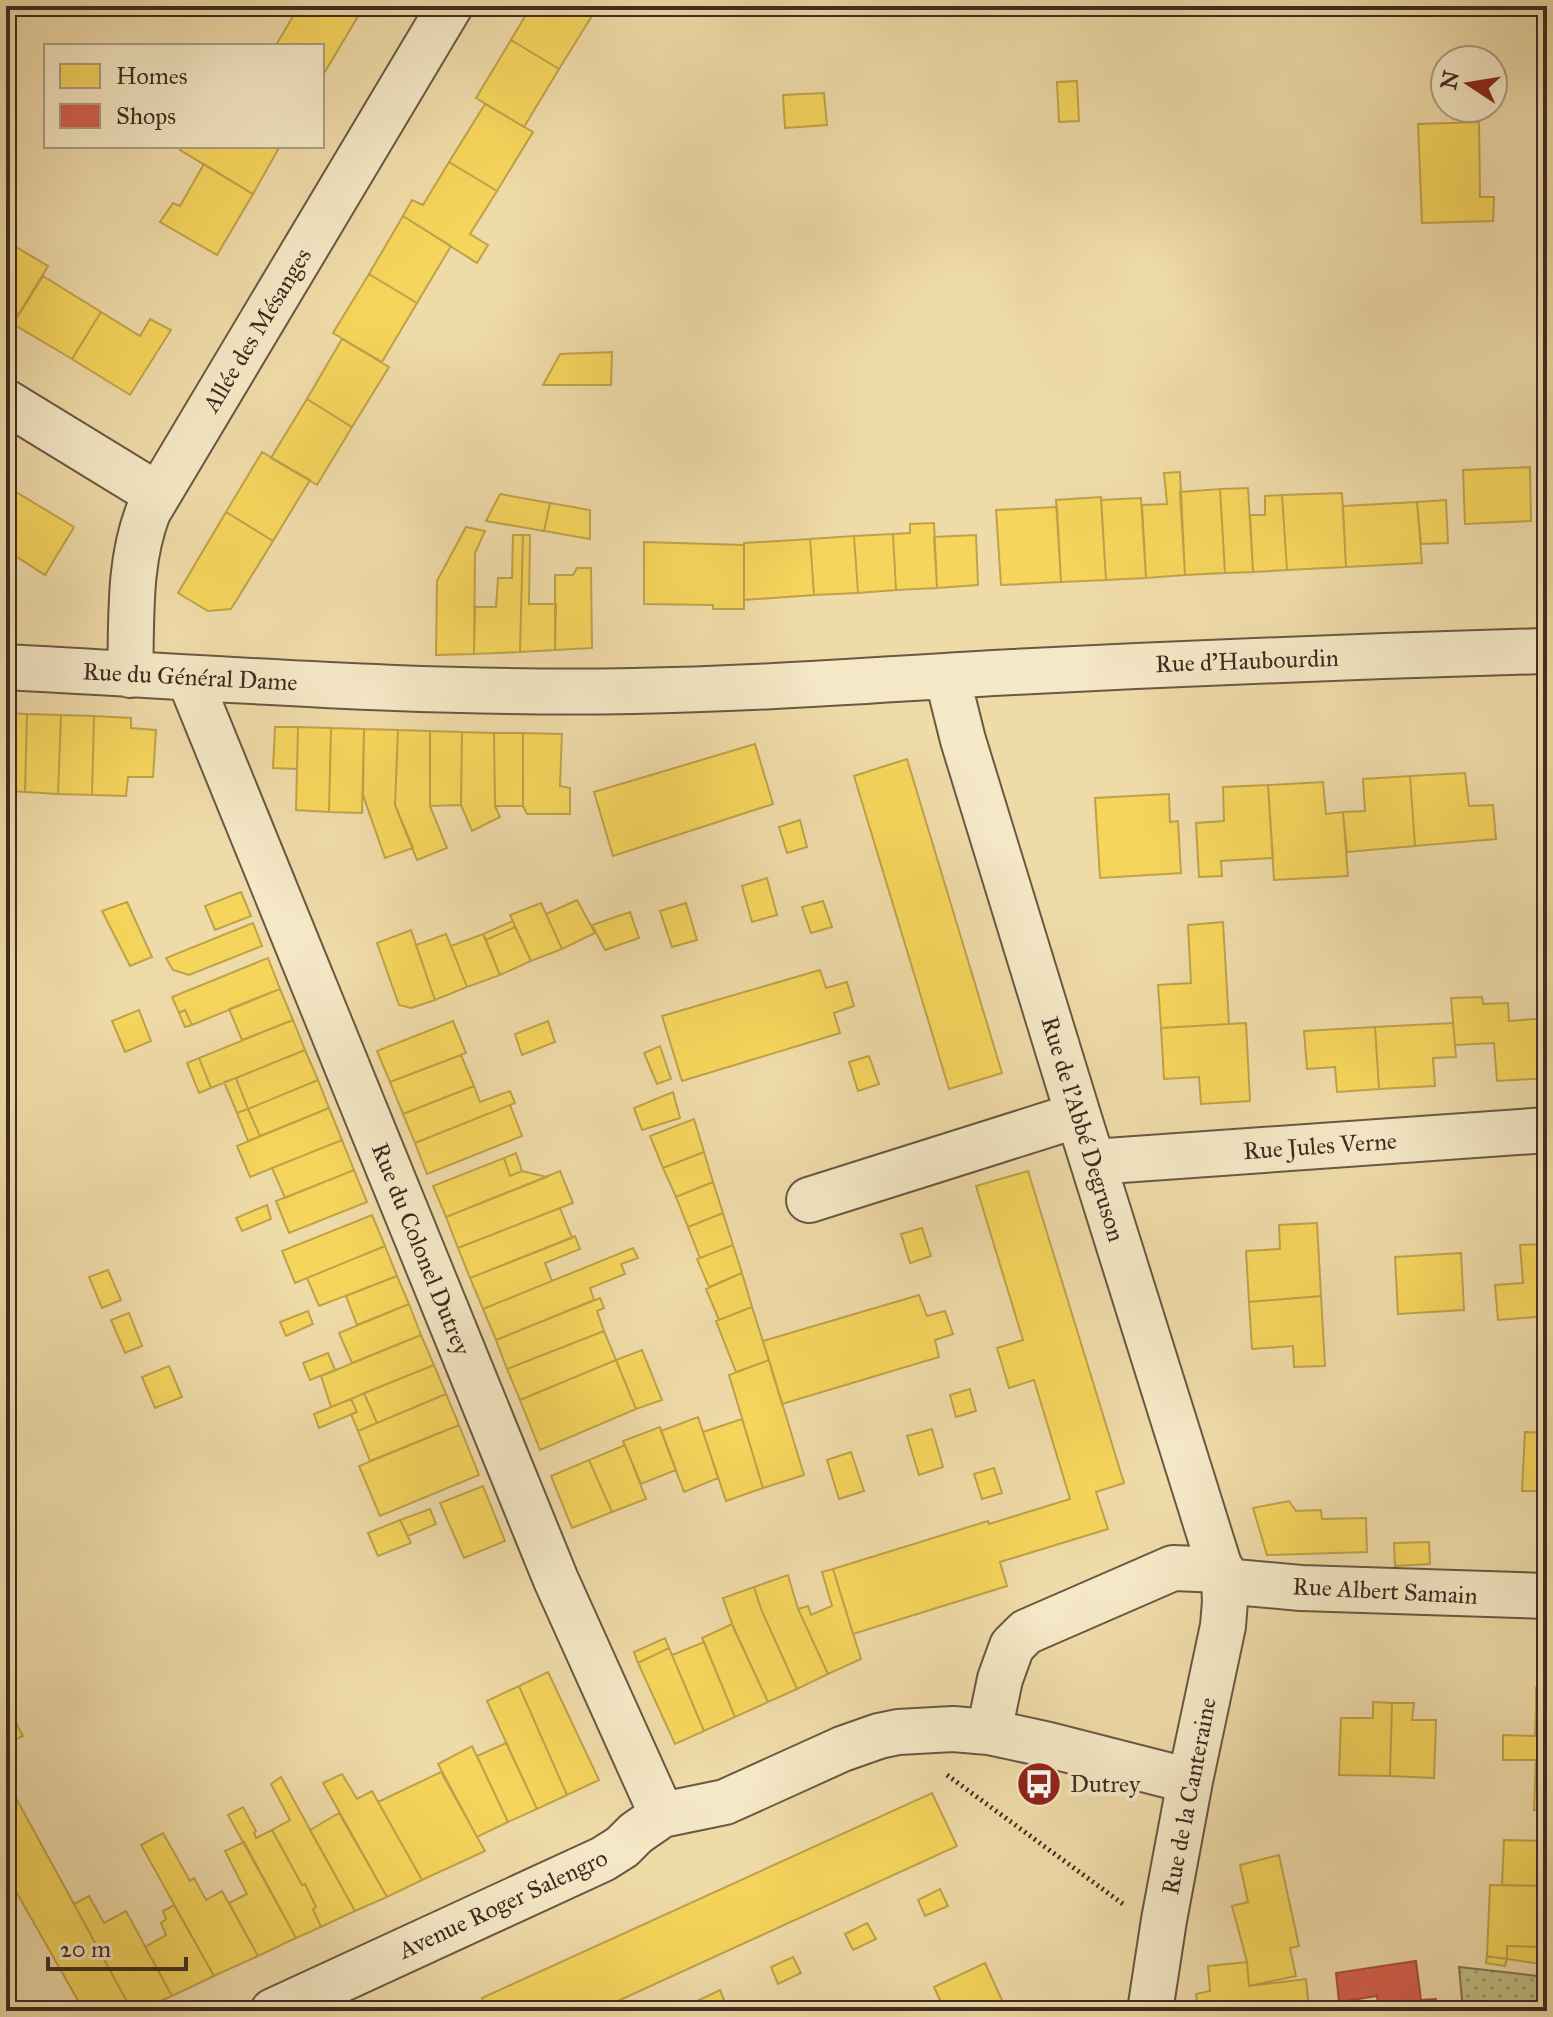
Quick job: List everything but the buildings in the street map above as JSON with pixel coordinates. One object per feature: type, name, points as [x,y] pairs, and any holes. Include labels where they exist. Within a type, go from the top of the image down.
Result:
[{"type":"street","name":"Allée des Mésanges","points":[[130,675],[136,552],[148,512],[450,6]]},
{"type":"street","points":[[6,402],[158,495]]},
{"type":"street","name":"Rue d'Haubourdin","points":[[375,686],[630,691],[743,688],[1299,658],[1547,651]]},
{"type":"street","name":"Rue du Général Dame","points":[[6,667],[375,686]]},
{"type":"street","name":"Rue de l'Abbé Degruson","points":[[947,676],[963,740],[1078,1115],[1223,1575]]},
{"type":"street","name":"Rue du Colonel Dutrey","points":[[189,678],[556,1580],[662,1815]]},
{"type":"street","points":[[809,1200],[1078,1115]]},
{"type":"street","name":"Rue Jules Verne","points":[[1093,1162],[1547,1130]]},
{"type":"street","name":"Rue Albert Samain","points":[[989,1732],[1000,1679],[1012,1646],[1026,1632],[1173,1568],[1301,1588],[1547,1596]]},
{"type":"street","name":"Rue de la Canteraine","points":[[1150,2011],[1190,1781],[1223,1626],[1223,1575]]},
{"type":"street","name":"Avenue Roger Salengro","points":[[273,2011],[603,1859],[662,1815],[725,1802],[842,1749],[892,1734],[953,1729],[989,1732],[1190,1781]]},
{"type":"path","points":[[892,1734],[1134,1913],[1164,1920]]},
{"type":"shaded area","points":[[1459,1967],[1547,1977],[1547,2011],[1463,2011]]},
{"type":"place","name":"Dutrey","points":[[1039,1784]]}]
